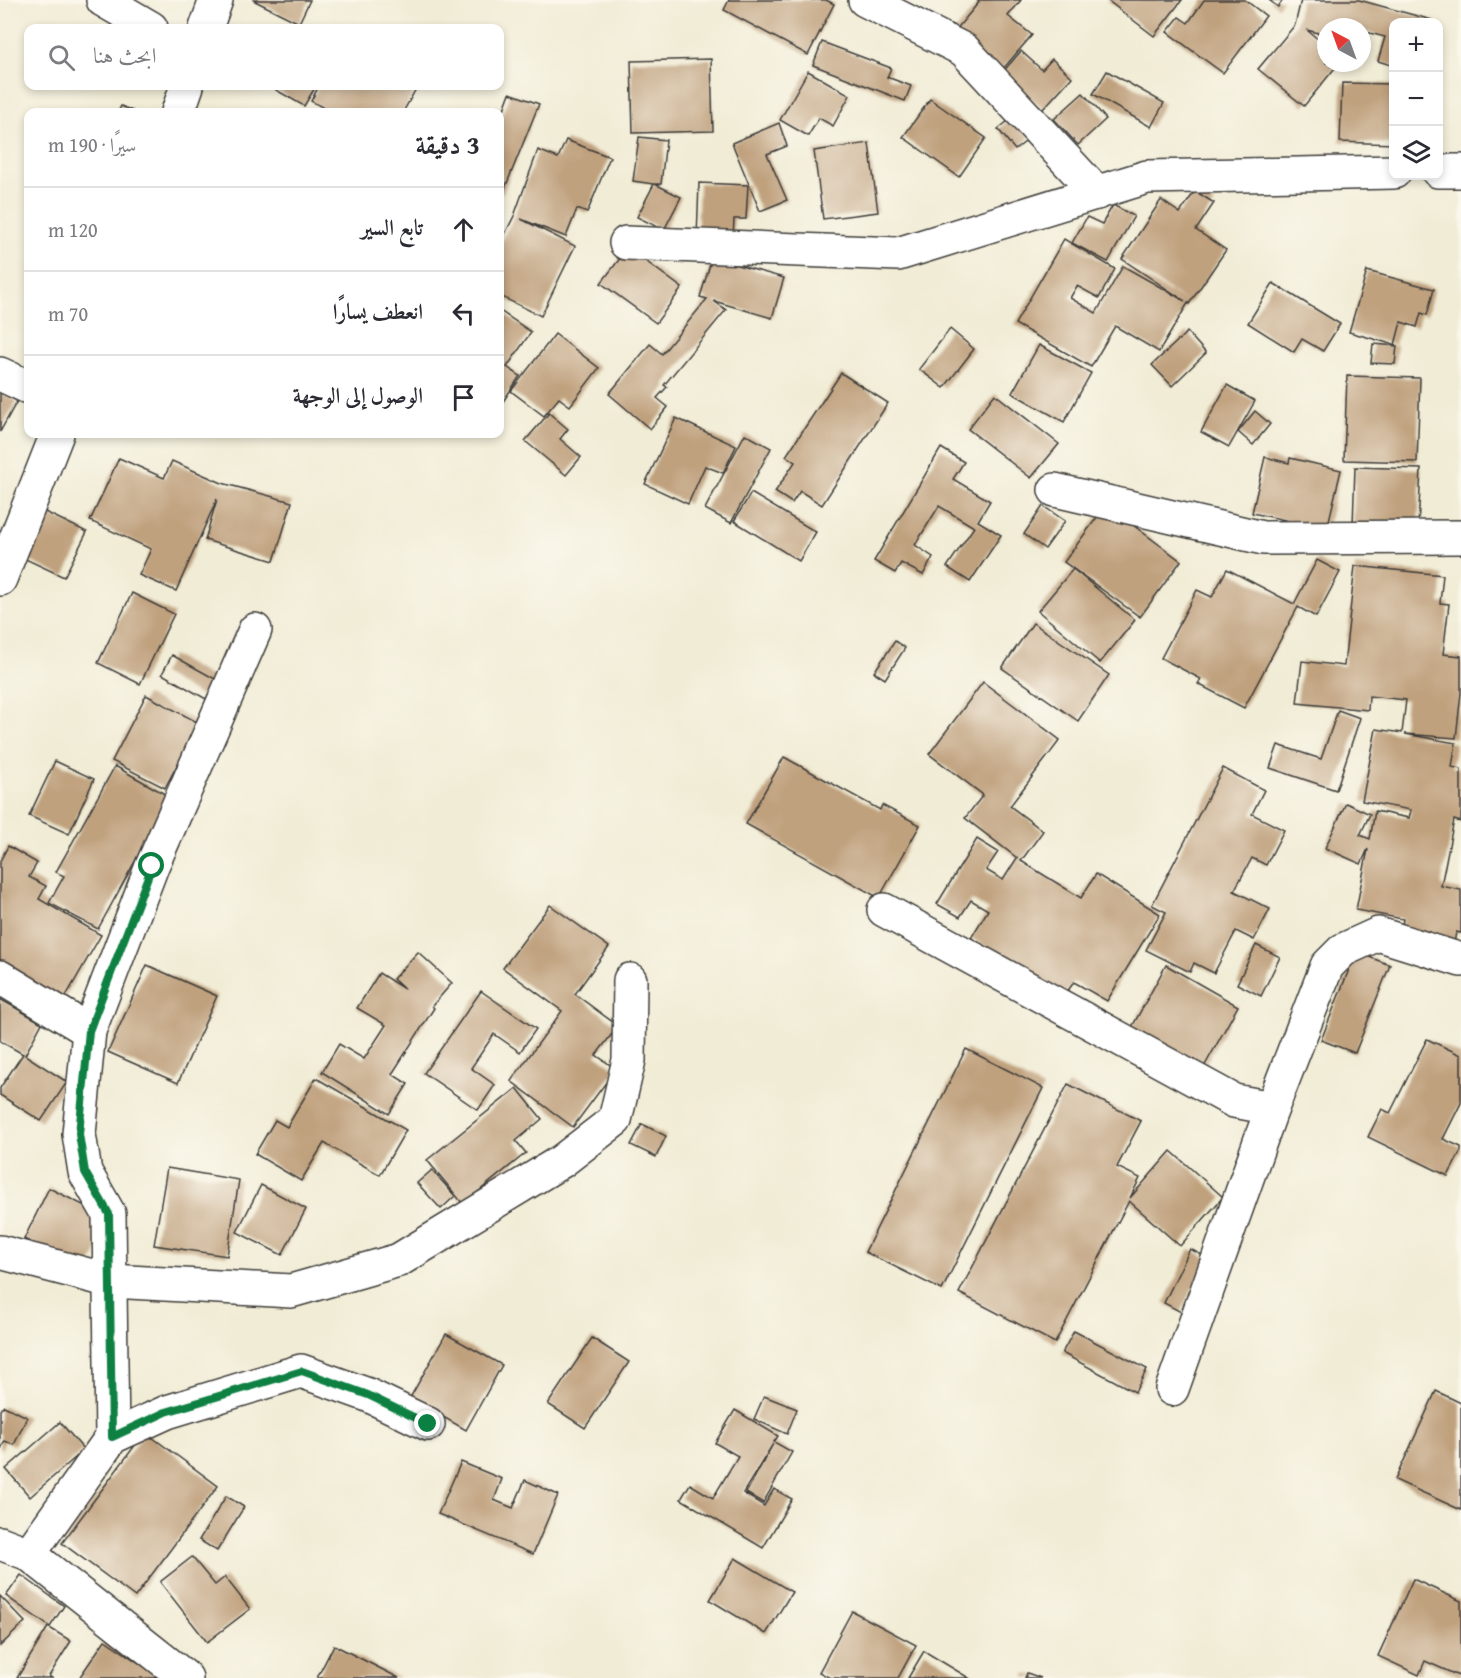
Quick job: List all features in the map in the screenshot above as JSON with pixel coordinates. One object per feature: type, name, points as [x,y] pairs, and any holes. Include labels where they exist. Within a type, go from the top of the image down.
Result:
[{"type":"street","points":[[103,0],[144,24]]},
{"type":"street","points":[[207,24],[216,0]]},
{"type":"street","points":[[866,0],[964,50],[1096,193]]},
{"type":"street","points":[[179,108],[186,90]]},
{"type":"street","points":[[1443,171],[1461,171]]},
{"type":"street","points":[[626,243],[898,254],[1147,177],[1389,172]]},
{"type":"street","points":[[0,374],[24,385]]},
{"type":"street","points":[[0,579],[55,438]]},
{"type":"street","points":[[1055,490],[1263,538],[1461,537]]},
{"type":"street","points":[[112,1437],[109,1214],[85,1172],[79,1134],[89,1031],[152,866],[255,630]]},
{"type":"street","points":[[884,910],[1234,1101],[1272,1108]]},
{"type":"street","points":[[1172,1389],[1272,1108],[1327,966],[1343,950],[1378,934],[1461,960]]},
{"type":"street","points":[[0,977],[89,1031]]},
{"type":"street","points":[[0,1252],[111,1281],[291,1291],[399,1260],[562,1161],[615,1120],[629,1060],[630,980]]},
{"type":"street","points":[[186,1678],[14,1549],[112,1437],[166,1412],[302,1371],[368,1395],[428,1424]]},
{"type":"building","points":[[253,0],[310,0],[299,23]]},
{"type":"building","points":[[729,0],[826,0],[834,4],[808,55],[724,10]]},
{"type":"building","points":[[977,0],[1021,0],[1008,16],[1032,35],[997,76],[950,37],[979,2]]},
{"type":"building","points":[[1107,0],[1182,0],[1154,36]]},
{"type":"building","points":[[1204,0],[1245,0],[1266,16],[1223,73],[1167,32],[1179,17],[1188,23]]},
{"type":"building","points":[[1269,0],[1283,0],[1278,7]]},
{"type":"building","points":[[1301,0],[1359,0],[1425,18],[1389,18],[1389,64],[1378,61],[1385,37],[1371,33],[1371,18],[1317,18],[1317,33],[1307,30],[1317,38],[1317,72],[1332,72],[1304,106],[1258,69],[1295,25]]},
{"type":"building","points":[[822,42],[891,68],[887,77],[911,86],[905,101],[813,65]]},
{"type":"building","points":[[1021,51],[1042,70],[1052,59],[1072,77],[1043,109],[1002,73]]},
{"type":"building","points":[[711,59],[713,131],[633,133],[631,61]]},
{"type":"building","points":[[808,71],[850,95],[833,126],[819,118],[808,136],[780,120]]},
{"type":"building","points":[[1107,71],[1164,103],[1151,127],[1093,94]]},
{"type":"building","points":[[1342,83],[1389,84],[1389,144],[1340,142]]},
{"type":"building","points":[[276,90],[314,90],[304,106]]},
{"type":"building","points":[[317,90],[415,90],[405,108],[324,108],[311,101]]},
{"type":"building","points":[[510,93],[539,104],[504,191],[504,109]]},
{"type":"building","points":[[1083,93],[1106,119],[1078,145],[1054,119]]},
{"type":"building","points":[[930,99],[986,138],[959,177],[903,137]]},
{"type":"building","points":[[1013,117],[1030,138],[1015,150],[998,129]]},
{"type":"building","points":[[779,123],[787,146],[767,154],[787,200],[760,211],[732,143]]},
{"type":"building","points":[[639,137],[666,140],[661,184],[655,184],[681,197],[664,230],[637,217],[654,184],[633,181]]},
{"type":"building","points":[[566,140],[610,157],[587,213],[577,209],[566,237],[521,219],[575,246],[541,316],[504,298],[504,236],[514,216],[538,150],[558,158]]},
{"type":"building","points":[[869,143],[878,212],[823,219],[814,151]]},
{"type":"building","points":[[699,183],[748,185],[746,219],[734,219],[733,239],[697,238]]},
{"type":"building","points":[[1195,191],[1214,203],[1196,230],[1226,250],[1188,303],[1159,352],[1115,326],[1091,367],[1015,324],[1064,239],[1115,269],[1099,298],[1077,286],[1070,298],[1096,313],[1123,266],[1185,301],[1122,259],[1161,200],[1180,213]]},
{"type":"building","points":[[1113,205],[1134,216],[1108,262],[1072,243],[1087,217],[1102,224]]},
{"type":"building","points":[[628,248],[682,288],[656,323],[601,283]]},
{"type":"building","points":[[712,258],[784,278],[772,318],[714,301],[726,310],[664,385],[667,387],[657,398],[668,407],[650,429],[609,394],[650,344],[662,354],[707,299],[700,297]]},
{"type":"building","points":[[1367,271],[1434,289],[1427,315],[1421,313],[1417,327],[1401,322],[1395,345],[1349,332]]},
{"type":"building","points":[[1273,283],[1340,324],[1323,351],[1302,339],[1294,352],[1248,323]]},
{"type":"building","points":[[504,314],[531,332],[507,367],[520,376],[504,400]]},
{"type":"building","points":[[950,329],[974,349],[944,388],[919,369]]},
{"type":"building","points":[[1187,332],[1206,353],[1172,386],[1152,365]]},
{"type":"building","points":[[555,334],[599,368],[570,406],[559,398],[544,416],[511,391]]},
{"type":"building","points":[[1373,344],[1397,346],[1395,364],[1371,363]]},
{"type":"building","points":[[1039,345],[1091,373],[1064,422],[1012,393]]},
{"type":"building","points":[[841,373],[888,403],[822,505],[800,491],[792,503],[775,492],[795,462],[786,456]]},
{"type":"building","points":[[1347,376],[1420,378],[1417,462],[1344,460]]},
{"type":"building","points":[[1227,385],[1255,401],[1229,447],[1201,432]]},
{"type":"building","points":[[0,392],[17,401],[0,432]]},
{"type":"building","points":[[995,394],[1059,444],[1031,478],[968,429]]},
{"type":"building","points":[[1255,411],[1270,424],[1253,445],[1238,432]]},
{"type":"building","points":[[549,413],[568,429],[560,439],[581,457],[566,475],[525,441]]},
{"type":"building","points":[[676,418],[736,446],[723,473],[705,466],[688,504],[645,484]]},
{"type":"building","points":[[745,434],[771,448],[731,523],[705,509]]},
{"type":"building","points":[[941,448],[964,462],[953,479],[990,501],[978,521],[1001,535],[970,582],[947,567],[974,527],[939,506],[915,545],[933,557],[923,575],[901,563],[895,573],[874,561]]},
{"type":"building","points":[[1265,457],[1289,463],[1290,458],[1341,470],[1327,529],[1252,513]]},
{"type":"building","points":[[119,458],[164,478],[172,461],[222,483],[292,502],[274,561],[205,540],[217,499],[176,591],[139,575],[151,549],[90,521]]},
{"type":"building","points":[[1355,467],[1421,469],[1418,527],[1353,525]]},
{"type":"building","points":[[751,493],[816,532],[799,561],[734,521]]},
{"type":"building","points":[[1106,505],[1181,561],[1140,617],[1064,562]]},
{"type":"building","points":[[1043,506],[1065,521],[1045,549],[1024,534]]},
{"type":"building","points":[[43,511],[87,532],[64,577],[21,557]]},
{"type":"building","points":[[1317,560],[1340,572],[1316,617],[1298,607],[1244,708],[1198,684],[1201,679],[1161,658],[1197,590],[1212,597],[1227,569],[1294,604]]},
{"type":"building","points":[[1355,566],[1443,575],[1440,603],[1449,604],[1443,654],[1461,656],[1461,693],[1456,738],[1405,734],[1456,743],[1452,767],[1461,769],[1461,822],[1454,820],[1441,886],[1461,890],[1461,933],[1456,932],[1453,949],[1400,939],[1403,919],[1356,910],[1368,849],[1361,864],[1325,848],[1346,803],[1370,814],[1360,835],[1370,839],[1375,811],[1409,818],[1411,810],[1362,801],[1376,729],[1402,733],[1406,700],[1369,696],[1368,710],[1297,703],[1302,661],[1344,666]]},
{"type":"building","points":[[1073,569],[1135,620],[1100,663],[1038,611]]},
{"type":"building","points":[[132,593],[174,614],[140,684],[98,663]]},
{"type":"building","points":[[1033,623],[1109,675],[1078,721],[1002,668]]},
{"type":"building","points":[[895,641],[905,648],[885,679],[874,672]]},
{"type":"building","points":[[172,655],[217,680],[206,699],[162,674]]},
{"type":"building","points":[[983,682],[1060,740],[1010,806],[1043,831],[1021,861],[1081,898],[1096,874],[1160,914],[1107,1001],[1074,982],[1065,995],[971,938],[988,910],[971,900],[960,917],[937,904],[977,839],[998,852],[986,870],[1003,880],[1017,858],[965,818],[983,795],[929,754]]},
{"type":"building","points":[[146,695],[199,723],[165,788],[112,761]]},
{"type":"building","points":[[1338,710],[1360,718],[1336,790],[1270,768],[1278,745],[1321,759]]},
{"type":"building","points":[[784,757],[880,810],[882,805],[920,825],[879,898],[746,824]]},
{"type":"building","points":[[55,761],[94,779],[69,834],[29,816]]},
{"type":"building","points":[[115,766],[170,797],[98,929],[49,903],[64,876],[56,872]]},
{"type":"building","points":[[1223,768],[1264,790],[1252,814],[1284,830],[1266,865],[1252,858],[1234,891],[1270,909],[1254,940],[1236,931],[1214,973],[1194,963],[1190,972],[1146,950],[1166,912],[1152,905]]},
{"type":"building","points":[[8,846],[37,863],[29,877],[46,886],[39,899],[101,935],[62,1003],[0,967],[0,861]]},
{"type":"building","points":[[550,905],[609,947],[575,994],[618,1026],[596,1055],[616,1069],[573,1127],[511,1081],[562,1011],[503,968]]},
{"type":"building","points":[[1256,945],[1280,957],[1261,996],[1237,984]]},
{"type":"building","points":[[418,952],[452,983],[432,1006],[434,1008],[392,1074],[408,1084],[389,1114],[322,1072],[339,1044],[364,1059],[386,1025],[357,1008],[379,973],[404,989],[393,979]]},
{"type":"building","points":[[1356,952],[1390,965],[1355,1053],[1321,1040]]},
{"type":"building","points":[[147,965],[217,996],[178,1083],[108,1052]]},
{"type":"building","points":[[1166,965],[1238,1006],[1199,1076],[1127,1036]]},
{"type":"building","points":[[481,991],[536,1029],[520,1052],[494,1034],[471,1068],[495,1085],[478,1110],[424,1073]]},
{"type":"building","points":[[0,999],[42,1023],[25,1055],[67,1082],[41,1121],[0,1095],[0,1088],[23,1054],[0,1041]]},
{"type":"building","points":[[1427,1039],[1461,1055],[1461,1103],[1443,1139],[1461,1147],[1461,1151],[1448,1176],[1368,1137],[1382,1109],[1390,1113]]},
{"type":"building","points":[[966,1049],[1043,1088],[942,1290],[865,1252]]},
{"type":"building","points":[[316,1078],[406,1130],[380,1175],[324,1143],[301,1181],[255,1154],[275,1120],[287,1127]]},
{"type":"building","points":[[1068,1084],[1141,1121],[1117,1167],[1140,1178],[1130,1198],[1171,1151],[1223,1197],[1180,1246],[1129,1201],[1055,1343],[959,1293]]},
{"type":"building","points":[[517,1088],[542,1119],[516,1141],[526,1153],[463,1204],[427,1160]]},
{"type":"building","points":[[642,1124],[666,1136],[656,1157],[631,1145]]},
{"type":"building","points":[[167,1168],[239,1180],[227,1256],[154,1245]]},
{"type":"building","points":[[432,1170],[455,1196],[441,1209],[417,1183]]},
{"type":"building","points":[[261,1185],[306,1209],[282,1255],[237,1232]]},
{"type":"building","points":[[49,1188],[113,1220],[87,1271],[24,1239]]},
{"type":"building","points":[[1190,1249],[1208,1258],[1181,1312],[1164,1303]]},
{"type":"building","points":[[1074,1331],[1147,1369],[1135,1392],[1062,1353]]},
{"type":"building","points":[[446,1334],[502,1365],[466,1430],[410,1398]]},
{"type":"building","points":[[592,1338],[629,1362],[585,1428],[548,1404]]},
{"type":"building","points":[[1436,1391],[1461,1403],[1461,1510],[1395,1480]]},
{"type":"building","points":[[764,1396],[797,1409],[787,1434],[754,1419]]},
{"type":"building","points":[[4,1406],[27,1417],[14,1445],[5,1441],[0,1451],[0,1410]]},
{"type":"building","points":[[735,1410],[778,1436],[774,1442],[792,1452],[763,1503],[746,1493],[773,1444],[743,1493],[764,1506],[774,1489],[792,1499],[763,1548],[681,1499],[690,1484],[713,1498],[738,1456],[715,1443]]},
{"type":"building","points":[[60,1422],[84,1450],[30,1497],[6,1469]]},
{"type":"building","points":[[145,1432],[218,1486],[135,1597],[62,1543]]},
{"type":"building","points":[[461,1462],[502,1479],[494,1500],[513,1508],[525,1480],[558,1495],[533,1554],[438,1514]]},
{"type":"building","points":[[226,1496],[244,1507],[217,1551],[199,1540]]},
{"type":"building","points":[[192,1557],[215,1585],[225,1577],[250,1609],[207,1642],[160,1582]]},
{"type":"building","points":[[735,1558],[792,1592],[766,1634],[710,1600]]},
{"type":"building","points":[[21,1575],[64,1606],[50,1627],[6,1596]]},
{"type":"building","points":[[1413,1579],[1461,1601],[1461,1677],[1425,1661],[1419,1675],[1378,1656]]},
{"type":"building","points":[[0,1596],[25,1622],[0,1646]]},
{"type":"building","points":[[852,1611],[916,1645],[898,1678],[830,1678],[819,1672]]},
{"type":"building","points":[[48,1627],[71,1641],[49,1676],[52,1678],[17,1678]]},
{"type":"building","points":[[105,1640],[161,1678],[79,1678]]},
{"type":"building","points":[[334,1645],[399,1678],[317,1678]]},
{"type":"building","points":[[924,1651],[969,1678],[908,1678]]},
{"type":"building","points":[[1027,1673],[1041,1678],[1025,1678]]},
{"type":"route","points":[[152,866],[89,1031],[79,1134],[85,1172],[109,1214],[112,1437],[166,1412],[302,1371],[368,1395],[428,1424]]}]
